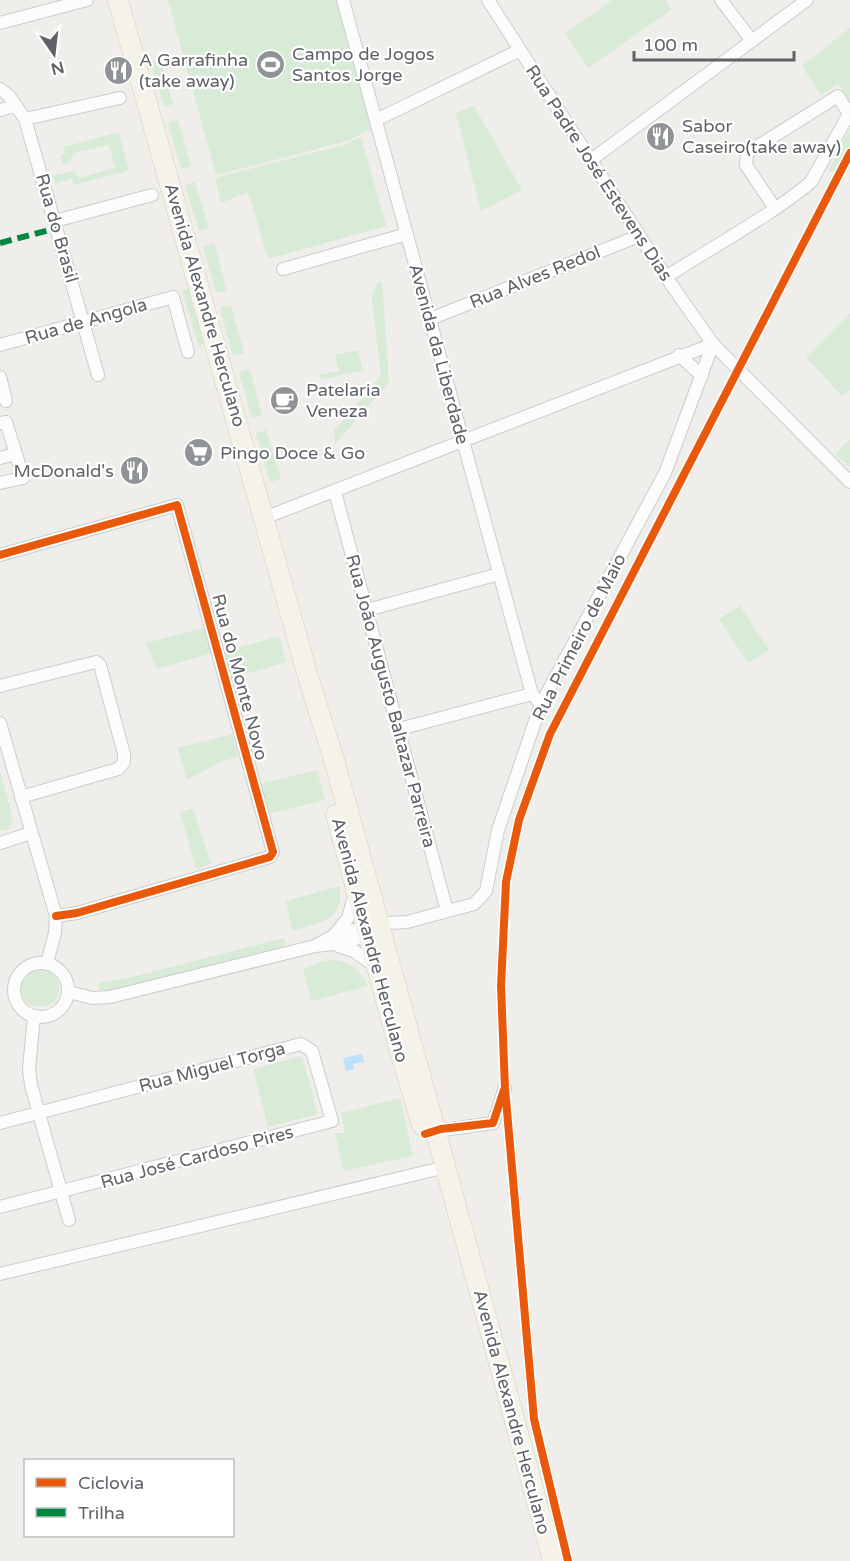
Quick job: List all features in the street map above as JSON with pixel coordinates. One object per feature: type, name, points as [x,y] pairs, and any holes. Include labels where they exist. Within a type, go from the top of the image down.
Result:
[{"type":"main road","name":"Avenida Alexandre Herculano","points":[[118,0],[309,680],[374,931],[431,1132]]},
{"type":"main road","name":"Avenida Alexandre Herculano","points":[[309,680],[323,754],[356,890],[374,931],[377,969],[451,1193],[553,1561]]},
{"type":"street","points":[[0,23],[87,0]]},
{"type":"street","name":"Avenida da Liberdade","points":[[343,0],[532,693],[541,704]]},
{"type":"street","name":"Rua Padre José Estevens Dias","points":[[488,0],[639,236],[713,344],[850,482]]},
{"type":"street","points":[[721,0],[752,41]]},
{"type":"street","points":[[591,160],[807,0]]},
{"type":"street","points":[[376,120],[520,50]]},
{"type":"street","name":"Rua do Brasil","points":[[0,89],[25,119],[98,375]]},
{"type":"street","points":[[666,277],[774,207],[816,177],[849,114],[838,96],[747,153],[746,165],[774,207]]},
{"type":"street","points":[[25,119],[120,98]]},
{"type":"street","points":[[0,110],[16,106]]},
{"type":"street","points":[[55,221],[152,195]]},
{"type":"street","points":[[283,269],[407,234]]},
{"type":"street","name":"Rua Alves Redol","points":[[430,319],[639,236]]},
{"type":"street","name":"Rua de Angola","points":[[0,345],[173,297],[188,352]]},
{"type":"street","points":[[264,518],[464,443],[679,355],[713,344]]},
{"type":"street","name":"Rua Primeiro de Maio","points":[[69,992],[92,998],[110,997],[325,942],[356,941],[387,923],[407,922],[474,904],[486,891],[498,830],[541,704],[665,473],[713,344]]},
{"type":"street","points":[[679,355],[702,376]]},
{"type":"street","points":[[0,376],[6,401]]},
{"type":"street","points":[[0,423],[6,422],[23,478],[0,483]]},
{"type":"street","points":[[0,458],[16,454]]},
{"type":"street","name":"Rua João Augusto Baltazar Parreira","points":[[335,492],[447,911]]},
{"type":"street","name":"Rua do Monte Novo","points":[[0,555],[177,505],[273,852],[270,857],[77,913],[56,916]]},
{"type":"street","points":[[367,610],[499,574]]},
{"type":"street","points":[[0,686],[96,662],[100,665],[124,754],[124,762],[118,769],[21,797]]},
{"type":"street","points":[[399,729],[532,693]]},
{"type":"street","points":[[0,723],[56,916],[52,944],[46,963]]},
{"type":"street","points":[[0,843],[32,833]]},
{"type":"street","points":[[356,890],[348,918],[325,942],[354,951],[377,969]]},
{"type":"street","points":[[46,963],[61,970],[69,992],[67,1000],[57,1012],[34,1017],[16,1002],[14,986],[16,977],[29,965],[46,963]]},
{"type":"street","points":[[0,982],[14,986]]},
{"type":"street","points":[[34,1017],[29,1069],[69,1220]]},
{"type":"street","name":"Rua Miguel Torga","points":[[0,1123],[301,1044],[312,1051],[332,1121]]},
{"type":"street","points":[[431,1132],[493,1123],[505,1088]]},
{"type":"street","name":"Rua José Cardoso Pires","points":[[0,1207],[62,1193],[332,1121]]},
{"type":"street","points":[[0,1274],[443,1168]]},
{"type":"green space","name":"Campo de Jogos Santos Jorge","points":[[168,0],[338,0],[374,128],[347,141],[216,175]]},
{"type":"green space","points":[[612,0],[665,0],[671,10],[588,68],[565,33]]},
{"type":"green space","points":[[850,28],[850,102],[838,83],[821,95],[802,66]]},
{"type":"green space","points":[[160,59],[173,104],[164,107],[150,62]]},
{"type":"green space","points":[[474,106],[522,190],[481,211],[456,113]]},
{"type":"green space","points":[[178,120],[191,166],[181,169],[168,123]]},
{"type":"green space","points":[[850,129],[850,147],[836,174],[829,170]]},
{"type":"green space","points":[[119,132],[129,170],[74,185],[72,178],[55,184],[53,176],[73,171],[79,178],[115,168],[109,145],[73,153],[70,163],[63,165],[61,155],[65,154],[63,147]]},
{"type":"green space","points":[[361,137],[386,226],[268,259],[248,192],[221,203],[215,178],[344,145]]},
{"type":"green space","points":[[195,182],[209,228],[199,231],[185,185]]},
{"type":"green space","points":[[214,243],[227,291],[216,293],[203,246]]},
{"type":"green space","points":[[382,281],[389,383],[335,444],[334,430],[381,376],[372,301],[378,282]]},
{"type":"green space","points":[[190,288],[205,342],[199,348],[182,291]]},
{"type":"green space","points":[[231,305],[244,353],[233,356],[220,308]]},
{"type":"green space","points":[[850,313],[850,390],[842,396],[806,357]]},
{"type":"green space","points":[[358,350],[363,370],[321,380],[320,375],[339,371],[335,355]]},
{"type":"green space","points":[[250,369],[262,415],[252,418],[239,372]]},
{"type":"green space","points":[[266,430],[281,479],[270,482],[256,433]]},
{"type":"green space","points":[[850,439],[850,467],[835,454]]},
{"type":"green space","points":[[740,606],[769,650],[748,663],[719,619]]},
{"type":"green space","points":[[204,628],[212,653],[157,669],[146,643]]},
{"type":"green space","points":[[279,636],[286,662],[232,678],[223,652]]},
{"type":"green space","points":[[232,734],[238,757],[222,761],[187,780],[178,748]]},
{"type":"green space","points":[[317,770],[325,800],[270,814],[260,784]]},
{"type":"green space","points":[[0,771],[13,819],[9,829],[0,831]]},
{"type":"green space","points":[[193,808],[211,864],[196,869],[180,812]]},
{"type":"green space","points":[[340,886],[338,907],[334,913],[321,922],[292,931],[286,901]]},
{"type":"green space","points":[[284,938],[286,947],[126,989],[100,991],[99,983],[124,979]]},
{"type":"green space","points":[[335,960],[355,968],[368,986],[311,1001],[303,969],[320,962]]},
{"type":"green space","points":[[40,969],[53,975],[59,988],[53,1001],[40,1007],[27,1001],[21,988],[27,975]]},
{"type":"green space","points":[[302,1056],[318,1114],[268,1127],[253,1069]]},
{"type":"green space","points":[[400,1098],[413,1156],[344,1171],[335,1133],[345,1133],[341,1113]]},
{"type":"water","points":[[362,1054],[364,1062],[353,1064],[354,1069],[346,1071],[343,1058]]},
{"type":"marked path","points":[[0,243],[57,228]]},
{"type":"cycle path","points":[[568,1561],[534,1419],[505,1088],[501,986],[506,882],[519,820],[550,734],[850,153]]},
{"type":"cycle path","points":[[0,555],[177,505],[273,852],[270,857],[77,913],[56,916]]},
{"type":"cycle path","points":[[425,1134],[441,1129],[493,1123],[504,1090]]},
{"type":"place","name":"Campo de Jogos Santos Jorge","points":[[271,64]]},
{"type":"place","name":"A Garrafinha (take away)","points":[[118,70]]},
{"type":"place","name":"Sabor Caseiro(take away)","points":[[661,136]]},
{"type":"place","name":"Patelaria Veneza","points":[[285,400]]},
{"type":"place","name":"Pingo Doce & Go","points":[[199,453]]},
{"type":"place","name":"McDonald's","points":[[135,471]]}]
